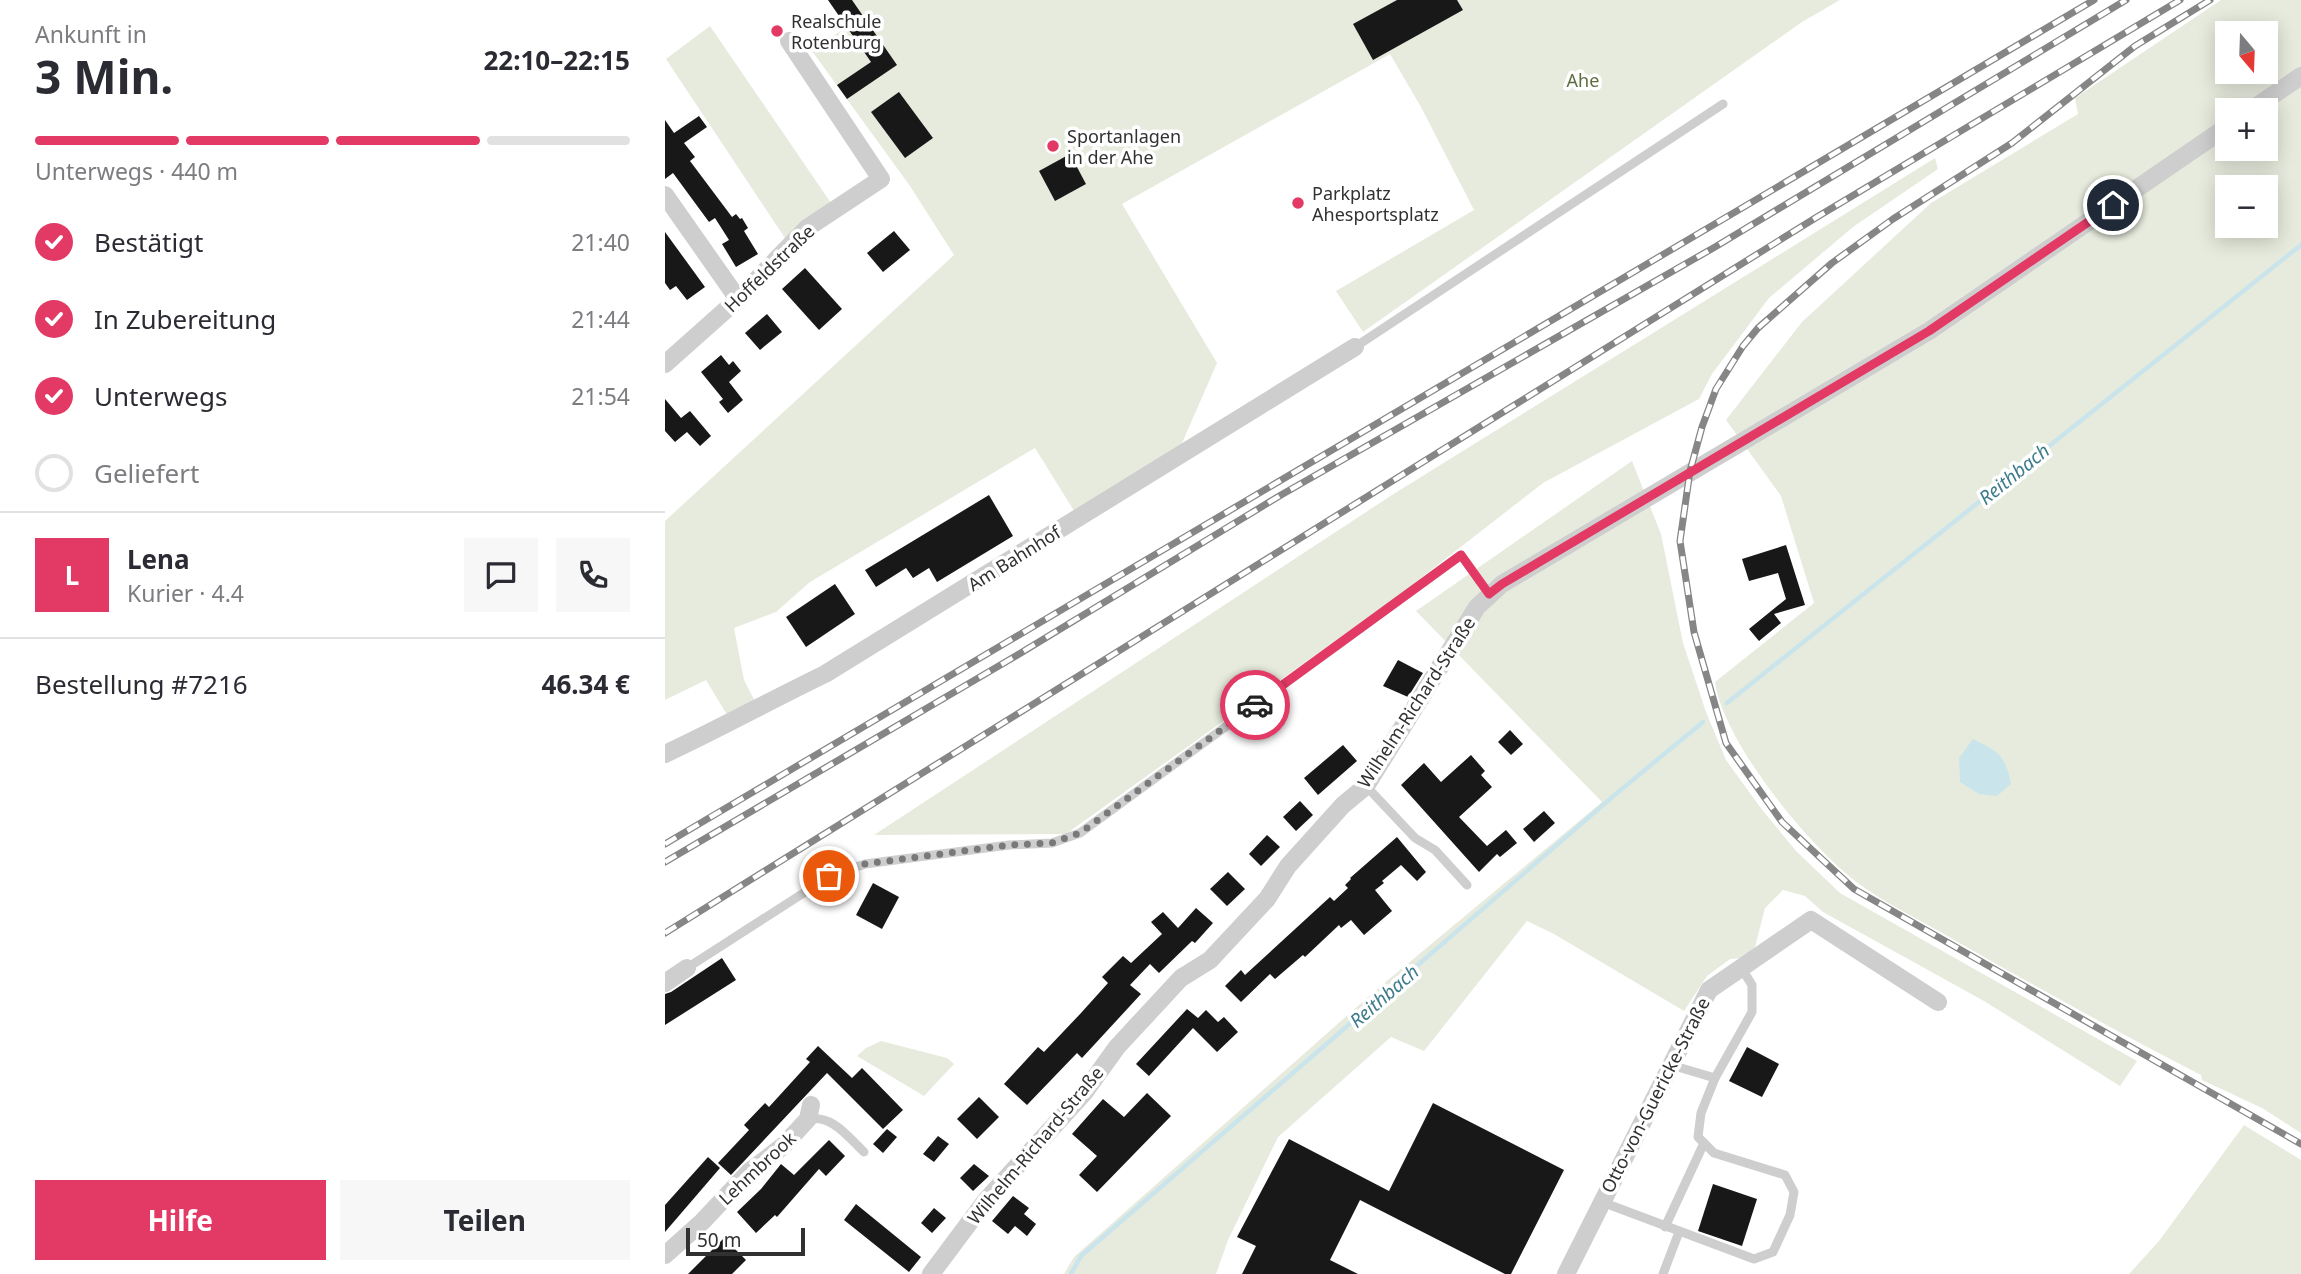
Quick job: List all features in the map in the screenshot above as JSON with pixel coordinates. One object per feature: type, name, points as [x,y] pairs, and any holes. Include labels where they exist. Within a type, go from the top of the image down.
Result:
[{"type":"street","name":"Hoffeldstraße","points":[[665,364],[738,299],[807,228],[881,179],[789,41]]},
{"type":"street","points":[[2269,98],[2301,76]]},
{"type":"street","name":"Wilhelm-Richard-Straße","points":[[931,1274],[987,1199],[1084,1093],[1117,1047],[1181,978],[1210,960],[1267,899],[1288,866],[1343,805],[1366,786],[1477,607],[1489,594],[1690,471],[1929,331],[2215,135]]},
{"type":"street","points":[[665,195],[738,299]]},
{"type":"street","name":"Am Bahnhof","points":[[665,754],[732,723],[825,674],[1355,347]]},
{"type":"street","name":"Otto-von-Guericke-Straße","points":[[1566,1274],[1709,990],[1811,920],[1938,1002]]},
{"type":"street","points":[[665,983],[687,968]]},
{"type":"street","name":"Lehmbrook","points":[[665,1255],[702,1222],[749,1172],[783,1146],[810,1112]]},
{"type":"lane","points":[[1355,347],[1723,104]]},
{"type":"lane","points":[[687,968],[829,876],[865,864],[1009,845],[1052,843],[1080,833],[1461,555],[1489,594]]},
{"type":"lane","points":[[1366,786],[1415,838],[1435,850],[1467,885]]},
{"type":"lane","points":[[1601,1202],[1754,1259],[1773,1252],[1790,1215],[1794,1192],[1785,1175],[1714,1153],[1698,1137],[1701,1113],[1715,1078],[1752,1012],[1752,985],[1742,969]]},
{"type":"lane","points":[[1671,1065],[1715,1078]]},
{"type":"lane","points":[[810,1112],[830,1121],[864,1152]]},
{"type":"lane","points":[[1665,1227],[1704,1143]]},
{"type":"lane","points":[[1663,1274],[1679,1232]]},
{"type":"green space","name":"Ahe","points":[[828,0],[1840,0],[1802,22],[1363,332],[1336,291],[1474,210],[1421,107],[1390,54],[1122,204],[1217,363],[1179,450],[1076,514],[1035,448],[810,582],[776,612],[734,628],[744,680],[758,707],[732,723],[706,680],[665,700],[665,521],[954,255],[910,186],[812,51],[846,27]]},
{"type":"green space","points":[[2221,0],[2301,0],[2301,1133],[2262,1108],[2202,1080],[2201,1075],[2052,995],[1862,886],[1819,848],[1752,764],[1734,734],[1715,682],[1814,603],[1781,496],[1726,420],[1802,322],[1931,203],[2078,114],[2075,98]]},
{"type":"green space","points":[[710,26],[831,203],[785,238],[666,59]]},
{"type":"green space","points":[[1935,158],[1938,169],[1853,227],[1769,298],[1712,374],[1699,399],[1543,483],[1399,595],[1066,834],[874,835],[1392,495]]},
{"type":"green space","points":[[1632,461],[1661,534],[1683,643],[1706,712],[1726,760],[1760,807],[1796,851],[1840,893],[2137,1061],[2120,1086],[1984,1001],[1823,912],[1805,896],[1783,890],[1765,908],[1755,947],[1744,958],[1730,959],[1707,976],[1684,1011],[1554,934],[1527,921],[1424,1051],[1391,1037],[1278,1137],[1228,1240],[1216,1274],[1064,1274],[1074,1257],[1376,990],[1602,802],[1416,611]]},
{"type":"green space","points":[[881,1041],[947,1058],[954,1064],[924,1096],[857,1056]]},
{"type":"green space","points":[[2244,1125],[2301,1160],[2301,1274],[2129,1274],[2159,1241]]},
{"type":"water","points":[[1973,739],[1995,751],[2006,767],[2011,784],[1997,796],[1979,794],[1960,782],[1959,758]]},
{"type":"building","points":[[828,0],[852,0],[897,65],[847,99],[837,85],[871,62]]},
{"type":"building","points":[[1397,0],[1457,0],[1463,10],[1373,60],[1353,24]]},
{"type":"building","points":[[899,92],[933,138],[905,158],[871,112]]},
{"type":"building","points":[[699,116],[707,127],[684,143],[695,157],[690,161],[732,217],[736,214],[742,218],[748,228],[744,231],[758,254],[736,267],[722,244],[729,240],[715,218],[709,222],[673,173],[665,179],[665,120],[674,133]]},
{"type":"building","points":[[1070,154],[1086,184],[1055,201],[1039,171]]},
{"type":"building","points":[[894,231],[910,250],[883,272],[867,253]]},
{"type":"building","points":[[665,232],[705,287],[687,300],[676,286],[670,290],[665,283]]},
{"type":"building","points":[[805,268],[842,309],[819,330],[782,289]]},
{"type":"building","points":[[767,314],[782,332],[760,350],[745,333]]},
{"type":"building","points":[[721,355],[729,365],[733,361],[741,371],[729,382],[743,400],[728,413],[719,402],[723,399],[701,372]]},
{"type":"building","points":[[665,399],[681,418],[690,411],[711,436],[700,446],[687,432],[675,442],[665,431]]},
{"type":"building","points":[[989,495],[1013,536],[937,582],[929,568],[913,578],[906,568],[876,587],[865,570]]},
{"type":"building","points":[[1786,545],[1805,605],[1774,614],[1781,623],[1759,641],[1749,629],[1786,599],[1778,573],[1749,581],[1742,559]]},
{"type":"building","points":[[835,584],[855,614],[806,647],[786,617]]},
{"type":"building","points":[[1398,660],[1423,673],[1408,697],[1383,686]]},
{"type":"building","points":[[1510,730],[1523,744],[1511,755],[1498,742]]},
{"type":"building","points":[[1343,745],[1357,761],[1318,795],[1304,778]]},
{"type":"building","points":[[1471,755],[1485,771],[1481,775],[1492,787],[1459,817],[1487,846],[1506,830],[1517,843],[1500,857],[1497,854],[1479,872],[1401,785],[1424,763],[1441,782]]},
{"type":"building","points":[[1300,801],[1313,815],[1296,831],[1283,817]]},
{"type":"building","points":[[1544,811],[1555,823],[1534,842],[1523,829]]},
{"type":"building","points":[[1267,835],[1280,847],[1261,866],[1249,854]]},
{"type":"building","points":[[1397,837],[1426,872],[1417,881],[1401,865],[1382,881],[1384,883],[1375,890],[1392,911],[1364,935],[1351,920],[1341,928],[1339,925],[1305,957],[1303,955],[1275,979],[1270,974],[1241,1002],[1225,986],[1241,970],[1245,975],[1330,897],[1334,901],[1348,888],[1345,885],[1350,878]]},
{"type":"building","points":[[1228,872],[1245,889],[1227,906],[1210,889]]},
{"type":"building","points":[[873,883],[899,897],[882,929],[856,915]]},
{"type":"building","points":[[1196,908],[1213,923],[1195,943],[1192,941],[1159,973],[1150,964],[1130,985],[1141,994],[1082,1058],[1077,1053],[1027,1105],[1004,1084],[1038,1047],[1044,1052],[1081,1013],[1108,983],[1102,977],[1123,956],[1131,963],[1162,934],[1151,922],[1163,912],[1178,928]]},
{"type":"building","points":[[722,958],[736,980],[665,1025],[665,994]]},
{"type":"building","points":[[1187,1009],[1198,1018],[1206,1010],[1218,1022],[1224,1017],[1238,1032],[1217,1052],[1193,1028],[1149,1076],[1136,1064]]},
{"type":"building","points":[[818,1046],[852,1078],[862,1068],[903,1110],[883,1129],[827,1073],[731,1175],[718,1163],[749,1130],[744,1125],[765,1103],[769,1107],[810,1062],[806,1059]]},
{"type":"building","points":[[1747,1047],[1779,1064],[1762,1097],[1729,1081]]},
{"type":"building","points":[[1147,1093],[1171,1116],[1097,1192],[1079,1175],[1097,1156],[1072,1134],[1103,1099],[1124,1117]]},
{"type":"building","points":[[979,1097],[999,1117],[977,1139],[957,1119]]},
{"type":"building","points":[[1433,1103],[1564,1170],[1511,1274],[1505,1274],[1360,1200],[1330,1260],[1358,1274],[1242,1274],[1256,1246],[1237,1237],[1289,1139],[1389,1191]]},
{"type":"building","points":[[887,1129],[897,1137],[883,1153],[873,1144]]},
{"type":"building","points":[[938,1136],[949,1144],[934,1162],[923,1154]]},
{"type":"building","points":[[829,1140],[845,1156],[826,1176],[819,1169],[777,1217],[775,1215],[756,1233],[737,1212],[761,1189],[781,1164],[794,1175]]},
{"type":"building","points":[[708,1157],[720,1168],[665,1232],[665,1205]]},
{"type":"building","points":[[974,1164],[989,1176],[973,1191],[960,1178]]},
{"type":"building","points":[[1713,1184],[1757,1199],[1742,1246],[1698,1231]]},
{"type":"building","points":[[1013,1196],[1029,1208],[1024,1214],[1036,1224],[1027,1236],[1015,1226],[1008,1234],[992,1221]]},
{"type":"building","points":[[856,1204],[921,1257],[909,1272],[844,1220]]},
{"type":"building","points":[[934,1208],[946,1218],[932,1233],[921,1223]]},
{"type":"building","points":[[724,1238],[746,1260],[732,1274],[688,1274]]},
{"type":"waterway","name":"Reithbach","points":[[1727,703],[2301,245]]},
{"type":"waterway","name":"Reithbach","points":[[1071,1274],[1081,1256],[1617,793],[1703,722]]},
{"type":"railway","points":[[665,844],[2094,0]]},
{"type":"railway","points":[[665,862],[1014,657],[1281,495],[1715,247],[2126,0]]},
{"type":"railway","points":[[665,933],[1817,217],[2180,0]]},
{"type":"railway","points":[[2210,0],[2135,46],[2012,143],[1893,219],[1832,263],[1758,328],[1743,346],[1716,389],[1702,427],[1690,471],[1680,541],[1694,632],[1726,743],[1782,822],[1854,889],[2301,1144]]},
{"type":"way so far","points":[[829,876],[865,864],[1009,845],[1052,843],[1080,833],[1255,705]]},
{"type":"place","name":"Realschule Rotenburg","points":[[777,31]]},
{"type":"place","name":"Sportanlagen in der Ahe","points":[[1053,146]]},
{"type":"place","name":"Parkplatz Ahesportsplatz","points":[[1298,203]]},
{"type":"route","points":[[1255,705],[1461,555],[1489,594],[1690,471],[1929,331],[2113,205]]}]
